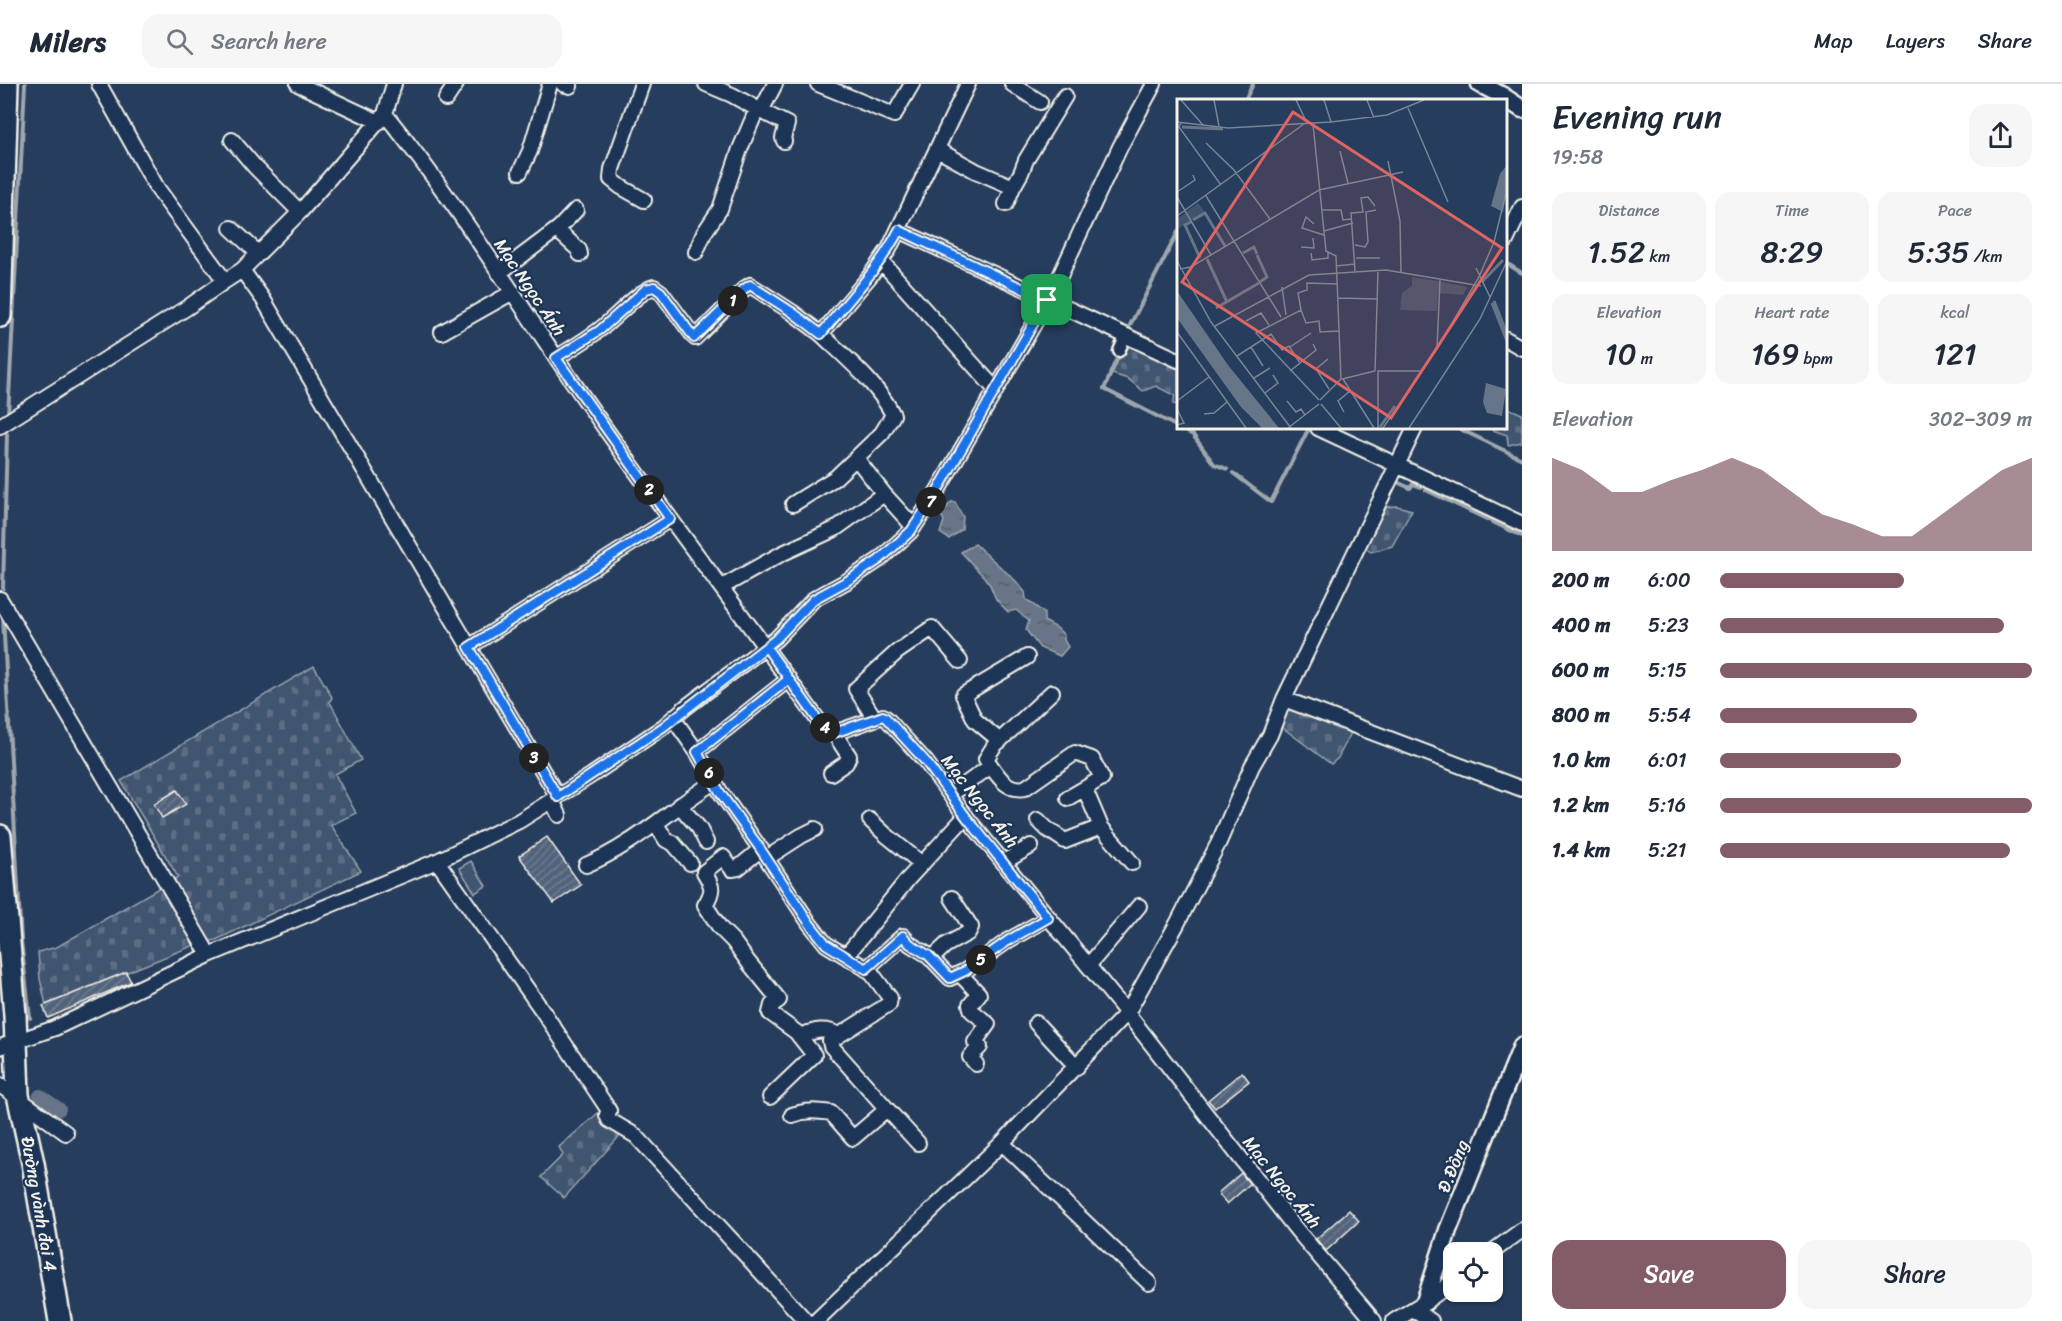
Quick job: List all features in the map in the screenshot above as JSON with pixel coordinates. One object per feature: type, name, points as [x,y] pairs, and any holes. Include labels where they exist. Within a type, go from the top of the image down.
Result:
[{"type":"main road","points":[[0,316],[7,84]]},
{"type":"main road","name":"Đường vành đai 4","points":[[0,836],[15,1015],[8,1045],[33,1163],[60,1321]]},
{"type":"street","points":[[99,84],[157,188],[225,281]]},
{"type":"street","points":[[299,84],[382,118]]},
{"type":"street","points":[[0,426],[242,270],[300,212],[382,118],[394,84]]},
{"type":"street","points":[[446,99],[456,84]]},
{"type":"street","points":[[520,172],[530,152],[550,84]]},
{"type":"street","points":[[642,84],[612,169],[611,178],[621,187],[644,200]]},
{"type":"street","points":[[706,84],[732,94],[788,124],[784,141]]},
{"type":"street","points":[[696,252],[704,233],[720,209],[740,149],[775,84]]},
{"type":"street","points":[[818,84],[894,115],[912,84]]},
{"type":"street","points":[[821,334],[881,261],[899,230],[968,84]]},
{"type":"street","points":[[1012,84],[1040,102]]},
{"type":"street","points":[[8,1045],[55,1028],[209,955],[437,861],[500,831],[555,799],[635,746],[776,639],[814,599],[879,560],[914,527],[934,497],[1047,300],[1095,204],[1120,147],[1154,84]]},
{"type":"street","points":[[1480,84],[1502,95],[1522,109]]},
{"type":"street","points":[[1006,204],[1026,160],[1065,96]]},
{"type":"street","name":"Mạc Ngọc Ánh","points":[[382,118],[415,141],[556,358],[670,519],[823,727],[834,733],[849,756],[846,763],[831,773]]},
{"type":"street","points":[[232,140],[300,212]]},
{"type":"street","points":[[938,150],[976,171],[1013,187]]},
{"type":"street","points":[[1507,239],[1522,207]]},
{"type":"street","points":[[500,273],[556,230],[576,210]]},
{"type":"street","points":[[231,228],[259,254]]},
{"type":"street","points":[[556,230],[579,250],[580,254]]},
{"type":"street","points":[[899,230],[1177,359]]},
{"type":"street","points":[[881,261],[995,389]]},
{"type":"street","points":[[242,270],[263,299],[469,647],[555,799],[559,815]]},
{"type":"street","points":[[556,358],[600,330],[646,289],[654,287],[661,292],[694,338],[750,285],[821,334],[868,381],[889,406],[893,416],[882,433],[835,478],[793,504]]},
{"type":"street","points":[[442,332],[513,292]]},
{"type":"street","points":[[1119,351],[1126,334]]},
{"type":"street","points":[[1507,340],[1522,348]]},
{"type":"street","points":[[1320,429],[1522,524]]},
{"type":"street","points":[[816,1321],[1002,1143],[1127,1013],[1177,924],[1219,842],[1252,766],[1270,735],[1284,699],[1415,429]]},
{"type":"street","points":[[856,458],[914,527]]},
{"type":"street","points":[[722,587],[780,554],[835,529],[884,494]]},
{"type":"street","points":[[469,647],[670,519]]},
{"type":"street","points":[[0,599],[209,955]]},
{"type":"street","points":[[834,733],[875,719],[856,689],[897,652],[932,628],[960,661]]},
{"type":"street","points":[[1000,741],[975,720],[963,695],[1027,657]]},
{"type":"street","points":[[697,752],[789,679]]},
{"type":"street","points":[[1052,692],[1000,741],[986,759],[1009,788],[1017,790],[1025,788],[1075,753],[1092,759],[1102,778],[1068,798]]},
{"type":"street","points":[[1284,699],[1522,789]]},
{"type":"street","name":"Mạc Ngọc Ánh","points":[[875,719],[883,716],[887,719],[926,762],[966,816],[1127,1013],[1296,1229],[1374,1321]]},
{"type":"street","points":[[673,718],[810,924],[826,944],[870,971],[890,998],[889,1004],[830,1041],[831,1046],[918,1143]]},
{"type":"street","points":[[950,795],[991,766]]},
{"type":"street","points":[[586,865],[633,840],[714,782]]},
{"type":"street","points":[[1088,787],[1087,794],[1101,828],[1132,863]]},
{"type":"street","points":[[679,805],[699,828],[706,842]]},
{"type":"street","points":[[846,956],[922,864],[966,816]]},
{"type":"street","points":[[870,820],[922,864]]},
{"type":"street","points":[[1038,820],[1065,841],[1101,828]]},
{"type":"street","points":[[656,824],[666,840],[673,843],[690,863]]},
{"type":"street","points":[[770,1097],[814,1055],[796,1032],[770,1013],[772,1005],[779,1000],[715,914],[705,905],[712,891],[704,872],[723,857],[732,869],[738,868],[815,829]]},
{"type":"street","points":[[1004,862],[1030,846]]},
{"type":"street","points":[[437,861],[555,1029],[609,1111],[607,1115],[609,1120],[636,1136],[806,1321]]},
{"type":"street","points":[[931,959],[946,945],[968,933],[971,927],[952,898]]},
{"type":"street","points":[[1088,966],[1139,906]]},
{"type":"street","points":[[866,969],[903,936],[950,978],[960,974],[1009,940],[1048,918]]},
{"type":"street","points":[[960,974],[979,994],[970,1005],[972,1011],[988,1024],[975,1042],[980,1047],[970,1057],[976,1064]]},
{"type":"street","points":[[1036,1023],[1077,1066]]},
{"type":"street","points":[[800,1036],[817,1030],[831,1030],[839,1035]]},
{"type":"street","name":"Đ.Đồng","points":[[1419,1306],[1522,1046]]},
{"type":"street","points":[[0,1085],[66,1133]]},
{"type":"street","points":[[792,1115],[805,1110],[831,1113],[853,1138],[887,1109]]},
{"type":"street","points":[[1002,1143],[1149,1283]]},
{"type":"street","points":[[1503,1244],[1522,1230]]},
{"type":"street","points":[[1394,1321],[1443,1289]]},
{"type":"street","points":[[1419,1306],[1431,1321]]},
{"type":"green space","points":[[1126,335],[1177,360],[1177,405],[1173,404],[1175,396],[1156,386],[1143,391],[1128,379],[1109,373]]},
{"type":"green space","points":[[1507,408],[1522,414],[1522,442],[1508,445],[1507,435],[1490,429],[1507,429]]},
{"type":"green space","points":[[1397,506],[1412,510],[1392,546],[1371,552],[1360,545],[1377,508]]},
{"type":"green space","points":[[314,666],[332,697],[330,702],[361,760],[335,774],[356,813],[331,825],[361,871],[216,940],[192,946],[46,1005],[40,979],[38,952],[57,947],[178,877],[121,781]]},
{"type":"green space","points":[[1284,699],[1354,727],[1338,758],[1331,764],[1275,722]]},
{"type":"green space","points":[[471,861],[486,886],[475,893],[459,868]]},
{"type":"green space","points":[[606,1106],[625,1130],[564,1198],[541,1177],[563,1155],[559,1147]]},
{"type":"water","points":[[951,502],[955,502],[963,517],[962,529],[949,539],[940,533],[944,521],[941,515]]},
{"type":"water","points":[[975,544],[1016,581],[1025,592],[1026,599],[1044,613],[1044,621],[1064,635],[1068,647],[1060,656],[1040,648],[1026,630],[1029,621],[1016,610],[1008,612],[996,599],[990,585],[961,552]]},
{"type":"building","points":[[177,790],[186,804],[162,818],[154,804]]},
{"type":"building","points":[[547,837],[581,885],[554,903],[519,856]]},
{"type":"building","points":[[126,972],[131,982],[48,1018],[43,1006]]},
{"type":"building","points":[[1242,1072],[1249,1081],[1215,1108],[1208,1100]]},
{"type":"building","points":[[1241,1173],[1250,1184],[1227,1204],[1218,1193]]},
{"type":"building","points":[[1349,1210],[1359,1221],[1326,1251],[1316,1239]]},
{"type":"waterway","points":[[8,416],[25,84]]},
{"type":"waterway","points":[[1246,99],[1253,84]]},
{"type":"waterway","points":[[1126,333],[1177,234]]},
{"type":"waterway","points":[[1507,264],[1522,273]]},
{"type":"waterway","points":[[1121,351],[1104,389],[1177,426]]},
{"type":"waterway","points":[[1182,429],[1193,435],[1214,464],[1227,469]]},
{"type":"waterway","points":[[1233,473],[1271,502],[1308,429]]},
{"type":"waterway","points":[[1460,429],[1522,459]]},
{"type":"waterway","points":[[3,588],[7,434]]},
{"type":"waterway","points":[[1397,482],[1410,488],[1413,484],[1421,487]]},
{"type":"waterway","points":[[1426,490],[1522,536]]},
{"type":"waterway","points":[[3,617],[21,941],[30,1018]]},
{"type":"waterway","points":[[40,1096],[59,1109]]},
{"type":"route","points":[[1047,300],[899,230],[870,276],[821,334],[750,285],[694,338],[661,292],[654,287],[646,289],[600,330],[556,358],[670,519],[469,647],[558,797],[663,727],[766,647],[789,679],[823,727],[829,731],[834,733],[885,717],[926,762],[967,818],[1048,918],[1009,940],[965,971],[950,978],[928,955],[910,944],[903,936],[866,969],[826,944],[810,924],[721,794],[697,752],[789,679],[766,647],[814,599],[879,560],[911,531],[934,497],[1047,300]]}]
